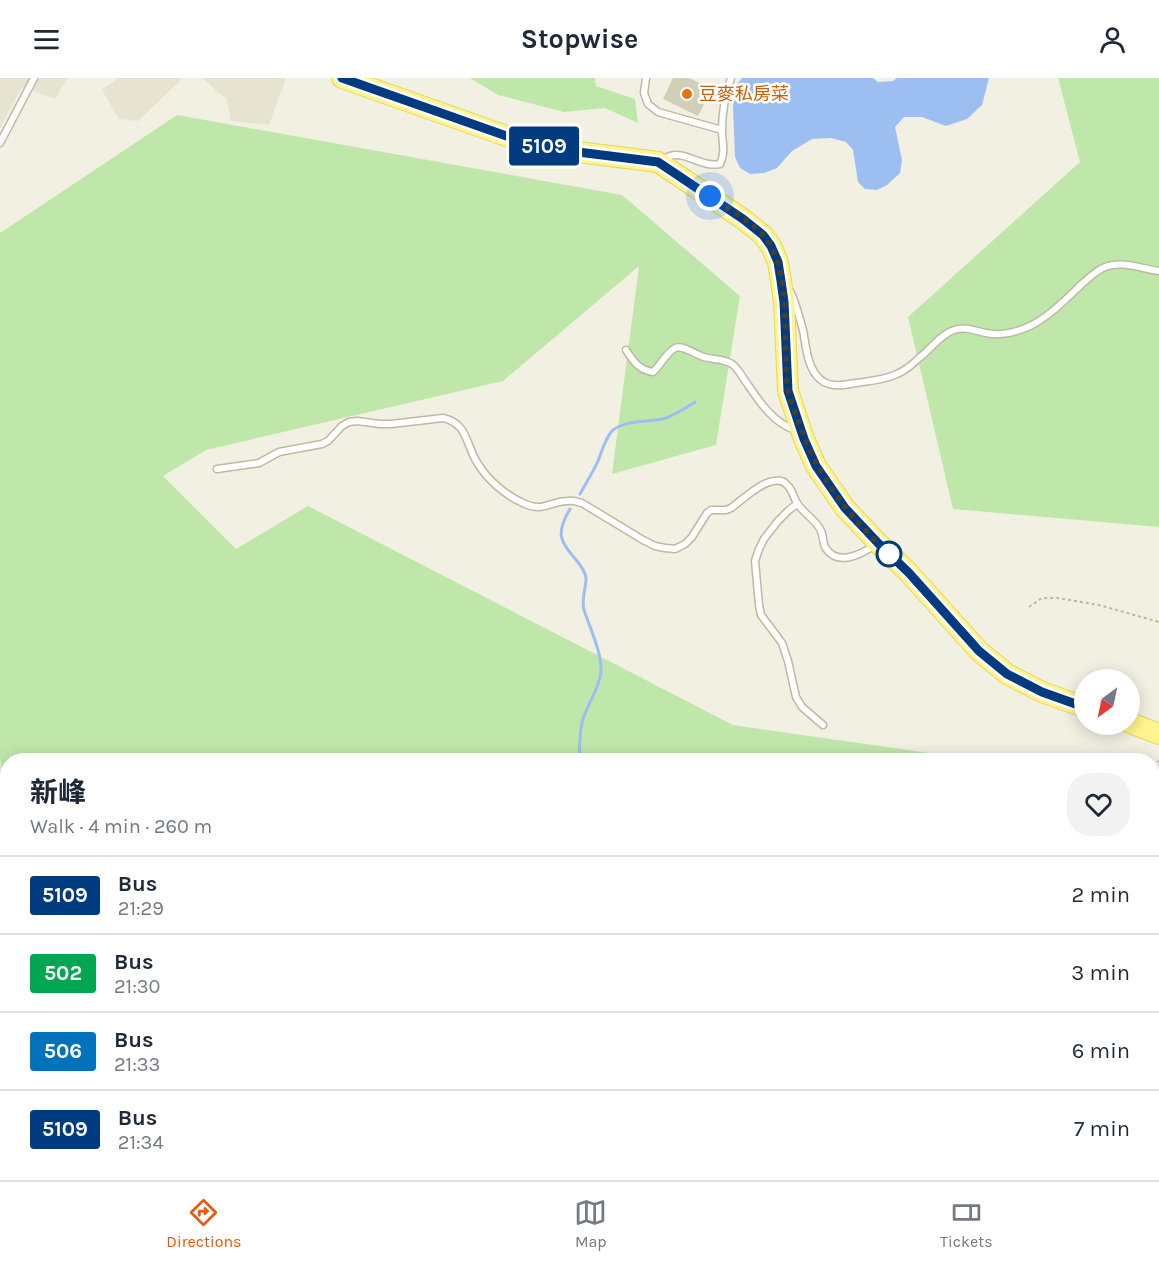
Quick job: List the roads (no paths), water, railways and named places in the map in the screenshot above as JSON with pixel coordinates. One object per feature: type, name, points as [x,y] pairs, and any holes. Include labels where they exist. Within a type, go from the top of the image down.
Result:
[{"type":"main road","points":[[347,79],[536,145],[658,162],[763,235],[778,262],[784,302],[788,391],[816,466],[845,508],[909,573],[979,651],[1007,674],[1042,692],[1074,703]]},
{"type":"main road","points":[[1140,727],[1159,734]]},
{"type":"lane","points":[[0,143],[34,78]]},
{"type":"lane","points":[[646,78],[644,93],[648,104],[658,112],[722,130]]},
{"type":"lane","points":[[658,162],[678,155],[712,166],[720,164],[724,156],[722,130],[725,96],[731,78]]},
{"type":"lane","points":[[781,281],[794,298],[808,357],[815,373],[831,385],[847,385],[897,374],[954,330],[967,328],[987,334],[1008,333],[1030,326],[1048,315],[1104,267],[1125,264],[1159,271]]},
{"type":"lane","points":[[626,350],[636,365],[653,372],[673,349],[678,348],[686,349],[702,357],[732,364],[778,421],[789,428],[802,431]]},
{"type":"lane","points":[[217,469],[259,463],[295,448],[322,444],[349,422],[392,424],[443,418],[458,424],[464,431],[477,463],[490,479],[523,503],[536,508],[571,500],[582,503],[655,546],[675,549],[685,544],[711,510],[731,508],[764,483],[773,480],[782,481],[788,485],[797,504],[820,528],[827,550],[835,556],[844,558],[862,554],[878,543]]},
{"type":"lane","points":[[797,504],[778,521],[764,538],[759,549],[755,561],[759,605],[761,615],[782,644],[796,697],[802,707],[823,725]]},
{"type":"water","points":[[742,78],[873,78],[878,82],[893,81],[897,78],[989,78],[982,105],[967,119],[946,126],[922,117],[904,117],[895,127],[902,160],[900,173],[887,185],[877,190],[865,189],[858,182],[853,150],[846,142],[831,138],[812,139],[792,151],[777,168],[764,173],[750,174],[740,168],[735,157],[733,106],[735,87]]},
{"type":"waterway","points":[[580,494],[612,431],[631,423],[666,418],[695,402]]},
{"type":"waterway","points":[[570,509],[562,525],[562,537],[585,575],[583,606],[601,665],[598,684],[582,724],[579,753]]},
{"type":"place","name":"豆麥私房菜","points":[[687,94]]}]
